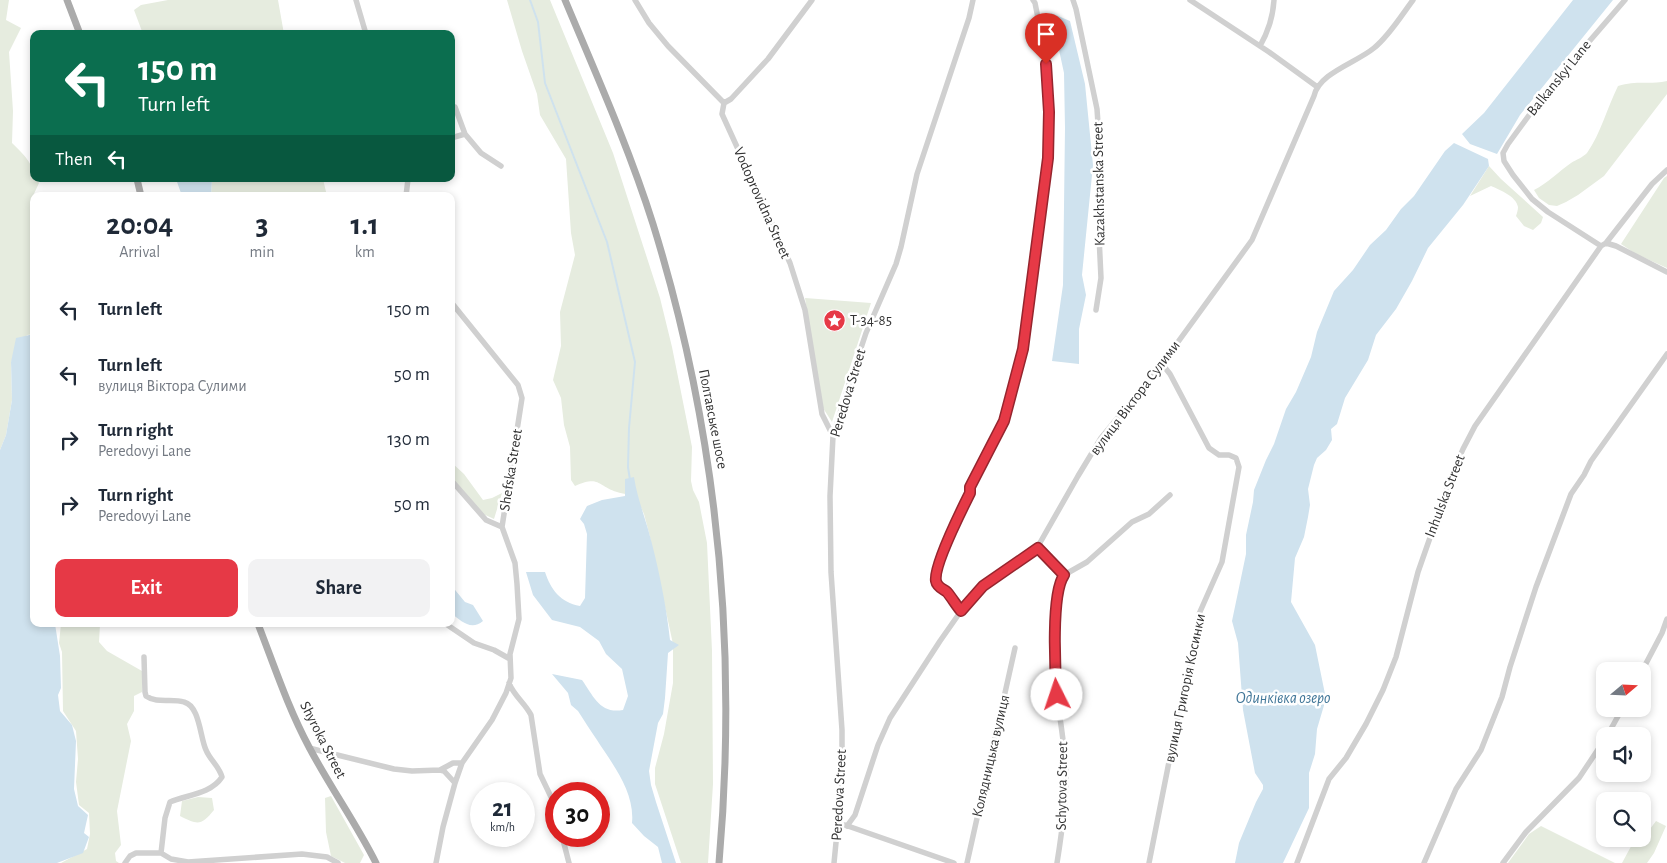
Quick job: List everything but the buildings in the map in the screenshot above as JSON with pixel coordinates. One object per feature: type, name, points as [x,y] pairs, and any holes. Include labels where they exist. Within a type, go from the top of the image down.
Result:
[{"type":"main road","points":[[67,0],[78,30]]},
{"type":"main road","name":"Полтавське шосе","points":[[565,0],[610,106],[652,222],[681,328],[706,453],[719,553],[726,677],[726,761],[720,863]]},
{"type":"main road","name":"Shyroka Street","points":[[259,627],[296,722],[309,748],[376,863]]},
{"type":"street","points":[[356,0],[365,30]]},
{"type":"street","points":[[635,0],[649,23],[668,46],[724,103],[731,99],[768,58],[812,0]]},
{"type":"street","name":"Peredova Street","points":[[834,863],[842,781],[842,756],[831,572],[830,496],[833,436],[866,333],[886,290],[898,256],[917,174],[969,18],[973,0]]},
{"type":"street","points":[[961,611],[946,591],[937,585],[937,570],[970,493],[970,487],[1004,421],[1014,386],[1023,349],[1046,178],[1049,103],[1044,48],[1033,0]]},
{"type":"street","name":"Kazakhstanska Street","points":[[1073,0],[1097,109],[1102,182],[1098,215],[1102,278],[1096,310]]},
{"type":"street","points":[[1190,0],[1316,86],[1374,48],[1413,0]]},
{"type":"street","points":[[1260,46],[1266,36],[1274,10],[1274,0]]},
{"type":"street","name":"Balkanskyi Lane","points":[[1603,244],[1548,212],[1532,199],[1512,175],[1504,162],[1503,153],[1549,88],[1625,0]]},
{"type":"street","name":"вулиця Віктора Сулими","points":[[847,826],[855,815],[878,745],[890,718],[961,611],[983,586],[1038,548],[1101,438],[1162,364],[1252,240],[1314,96],[1316,86]]},
{"type":"street","name":"Vodoprovidna Street","points":[[724,103],[722,114],[790,263],[801,296],[822,414],[833,436]]},
{"type":"street","points":[[455,108],[465,134],[481,153],[501,166]]},
{"type":"street","points":[[455,137],[465,134]]},
{"type":"street","name":"Inhulska Street","points":[[1297,863],[1329,779],[1346,758],[1384,690],[1396,657],[1418,572],[1453,472],[1467,441],[1479,419],[1603,244],[1652,184],[1667,170]]},
{"type":"street","points":[[1603,244],[1616,246],[1667,272]]},
{"type":"street","name":"Shefska Street","points":[[455,307],[518,385],[522,398],[502,527],[515,563],[519,620],[510,659],[509,683]]},
{"type":"street","points":[[1424,863],[1456,789],[1481,750],[1502,697],[1536,587],[1571,494],[1596,452],[1667,354]]},
{"type":"street","name":"вулиця Григорія Косинки","points":[[1149,863],[1199,614],[1219,571],[1239,467],[1236,458],[1229,455],[1219,455],[1209,448],[1170,374],[1162,364]]},
{"type":"street","points":[[455,485],[486,520],[502,527]]},
{"type":"street","points":[[1038,548],[1064,575],[1087,562],[1132,522],[1149,514],[1170,495]]},
{"type":"street","name":"Schytova Street","points":[[1057,863],[1064,818],[1066,771],[1054,645],[1058,592],[1060,581],[1064,575]]},
{"type":"street","points":[[1647,662],[1667,619]]},
{"type":"street","points":[[450,627],[474,643],[494,650],[510,659]]},
{"type":"street","name":"Колядницька вулиця","points":[[967,863],[1015,648]]},
{"type":"street","points":[[144,657],[146,696],[156,700],[184,702],[192,706],[197,717],[206,752],[222,777],[217,783],[202,792],[170,802],[165,818],[161,853]]},
{"type":"street","points":[[436,863],[442,827],[462,764],[492,720],[509,683]]},
{"type":"street","points":[[509,683],[516,696],[528,708],[531,715],[540,774],[545,786]]},
{"type":"street","points":[[309,748],[394,769],[412,771],[440,770],[454,763],[462,764]]},
{"type":"street","points":[[1503,863],[1526,832],[1579,778],[1596,753]]},
{"type":"street","points":[[440,770],[444,771],[455,783]]},
{"type":"street","points":[[838,823],[954,863]]},
{"type":"street","points":[[564,847],[569,863]]},
{"type":"street","points":[[124,863],[133,854],[161,853],[171,859],[188,862],[302,854],[326,857],[338,863]]},
{"type":"shaded area","points":[[0,0],[9,0],[6,20],[21,28],[9,52],[13,111],[12,143],[30,164],[30,182],[39,183],[35,192],[30,192],[30,335],[27,335],[11,362],[12,400],[6,435],[0,450]]},
{"type":"shaded area","points":[[168,0],[278,0],[283,30],[142,30],[134,10],[141,5]]},
{"type":"shaded area","points":[[507,0],[550,0],[613,153],[660,298],[672,347],[692,447],[691,481],[699,502],[707,543],[712,651],[713,784],[708,863],[681,863],[655,784],[655,768],[664,734],[673,683],[673,644],[644,514],[636,497],[610,490],[594,481],[575,486],[571,480],[570,447],[564,425],[561,398],[553,380],[561,346],[560,312],[575,255],[571,233],[566,159],[540,115],[537,94]]},
{"type":"shaded area","points":[[1667,81],[1667,94],[1604,176],[1578,195],[1557,206],[1549,205],[1539,198],[1534,190],[1587,153],[1618,86],[1631,83]]},
{"type":"shaded area","points":[[1489,166],[1543,217],[1541,223],[1533,230],[1524,226],[1516,216],[1517,203],[1503,192],[1491,186],[1470,196]]},
{"type":"shaded area","points":[[1667,176],[1667,268],[1636,254],[1621,244]]},
{"type":"shaded area","points":[[212,182],[324,182],[326,192],[211,192]]},
{"type":"shaded area","points":[[805,298],[871,303],[832,422],[823,408]]},
{"type":"shaded area","points":[[455,466],[464,474],[483,500],[502,493],[494,519],[481,513],[455,484]]},
{"type":"shaded area","points":[[61,627],[100,627],[99,642],[107,651],[142,671],[142,692],[134,696],[134,711],[127,724],[131,741],[117,811],[121,845],[115,853],[116,861],[119,863],[61,863],[87,849],[90,834],[89,813],[79,805],[76,782],[78,759],[76,731],[63,711],[62,652],[59,643]]},
{"type":"shaded area","points":[[331,796],[364,855],[360,863],[345,863],[331,856],[326,832],[325,798]]},
{"type":"shaded area","points":[[198,797],[212,798],[214,810],[210,815],[199,822],[180,816],[182,801]]},
{"type":"shaded area","points":[[1656,821],[1666,826],[1654,853],[1647,863],[1622,863],[1631,847],[1651,847],[1651,828]]},
{"type":"shaded area","points":[[1541,826],[1615,863],[1508,863],[1529,834]]},
{"type":"water","points":[[1573,0],[1613,0],[1520,115],[1497,154],[1470,144],[1462,134],[1484,113]]},
{"type":"water","points":[[1051,13],[1070,21],[1085,84],[1093,165],[1082,275],[1086,295],[1079,329],[1079,364],[1052,361],[1063,285],[1065,128],[1064,73]]},
{"type":"water","name":"Одинківка озеро","points":[[1454,143],[1488,159],[1489,166],[1463,205],[1428,248],[1396,309],[1376,335],[1368,360],[1345,398],[1337,424],[1331,429],[1332,440],[1326,450],[1317,458],[1308,489],[1310,505],[1304,537],[1295,558],[1291,602],[1315,645],[1325,694],[1325,702],[1317,729],[1315,754],[1309,773],[1309,808],[1283,863],[1235,863],[1239,843],[1263,789],[1263,785],[1255,773],[1243,710],[1238,643],[1232,621],[1246,554],[1246,535],[1254,490],[1274,444],[1286,409],[1296,392],[1311,357],[1317,332],[1334,291],[1353,270],[1370,245],[1386,230],[1401,209],[1414,196],[1445,151]]},
{"type":"water","points":[[177,182],[212,182],[211,192],[181,192]]},
{"type":"water","points":[[30,335],[30,627],[55,627],[60,656],[61,688],[58,695],[60,711],[72,725],[76,741],[74,789],[78,806],[88,815],[84,833],[89,837],[83,853],[57,863],[0,863],[0,450],[6,435],[12,400],[11,362],[16,338]]},
{"type":"water","points":[[634,477],[658,570],[670,640],[679,645],[668,653],[663,714],[658,723],[649,771],[651,785],[676,863],[662,863],[658,847],[632,823],[630,800],[622,779],[578,711],[571,705],[568,693],[552,674],[582,680],[598,703],[615,711],[623,710],[628,696],[622,669],[606,654],[599,641],[580,627],[552,620],[533,595],[526,572],[545,572],[553,590],[557,594],[567,602],[580,606],[585,598],[587,534],[584,524],[580,519],[587,506],[602,500],[625,496],[625,479]]},
{"type":"water","points":[[455,590],[465,602],[473,605],[483,621],[474,625],[462,622],[455,616]]},
{"type":"waterway","points":[[530,0],[538,22],[545,83],[607,242],[635,362],[629,428],[628,467],[630,480]]},
{"type":"place","name":"Т-34-85","points":[[834,320]]},
{"type":"route","points":[[1046,64],[1049,112],[1048,158],[1023,349],[1004,421],[970,487],[970,493],[937,570],[936,581],[937,585],[946,591],[961,611],[983,586],[1038,548],[1064,575],[1060,581],[1058,592],[1054,645],[1057,695]]}]
